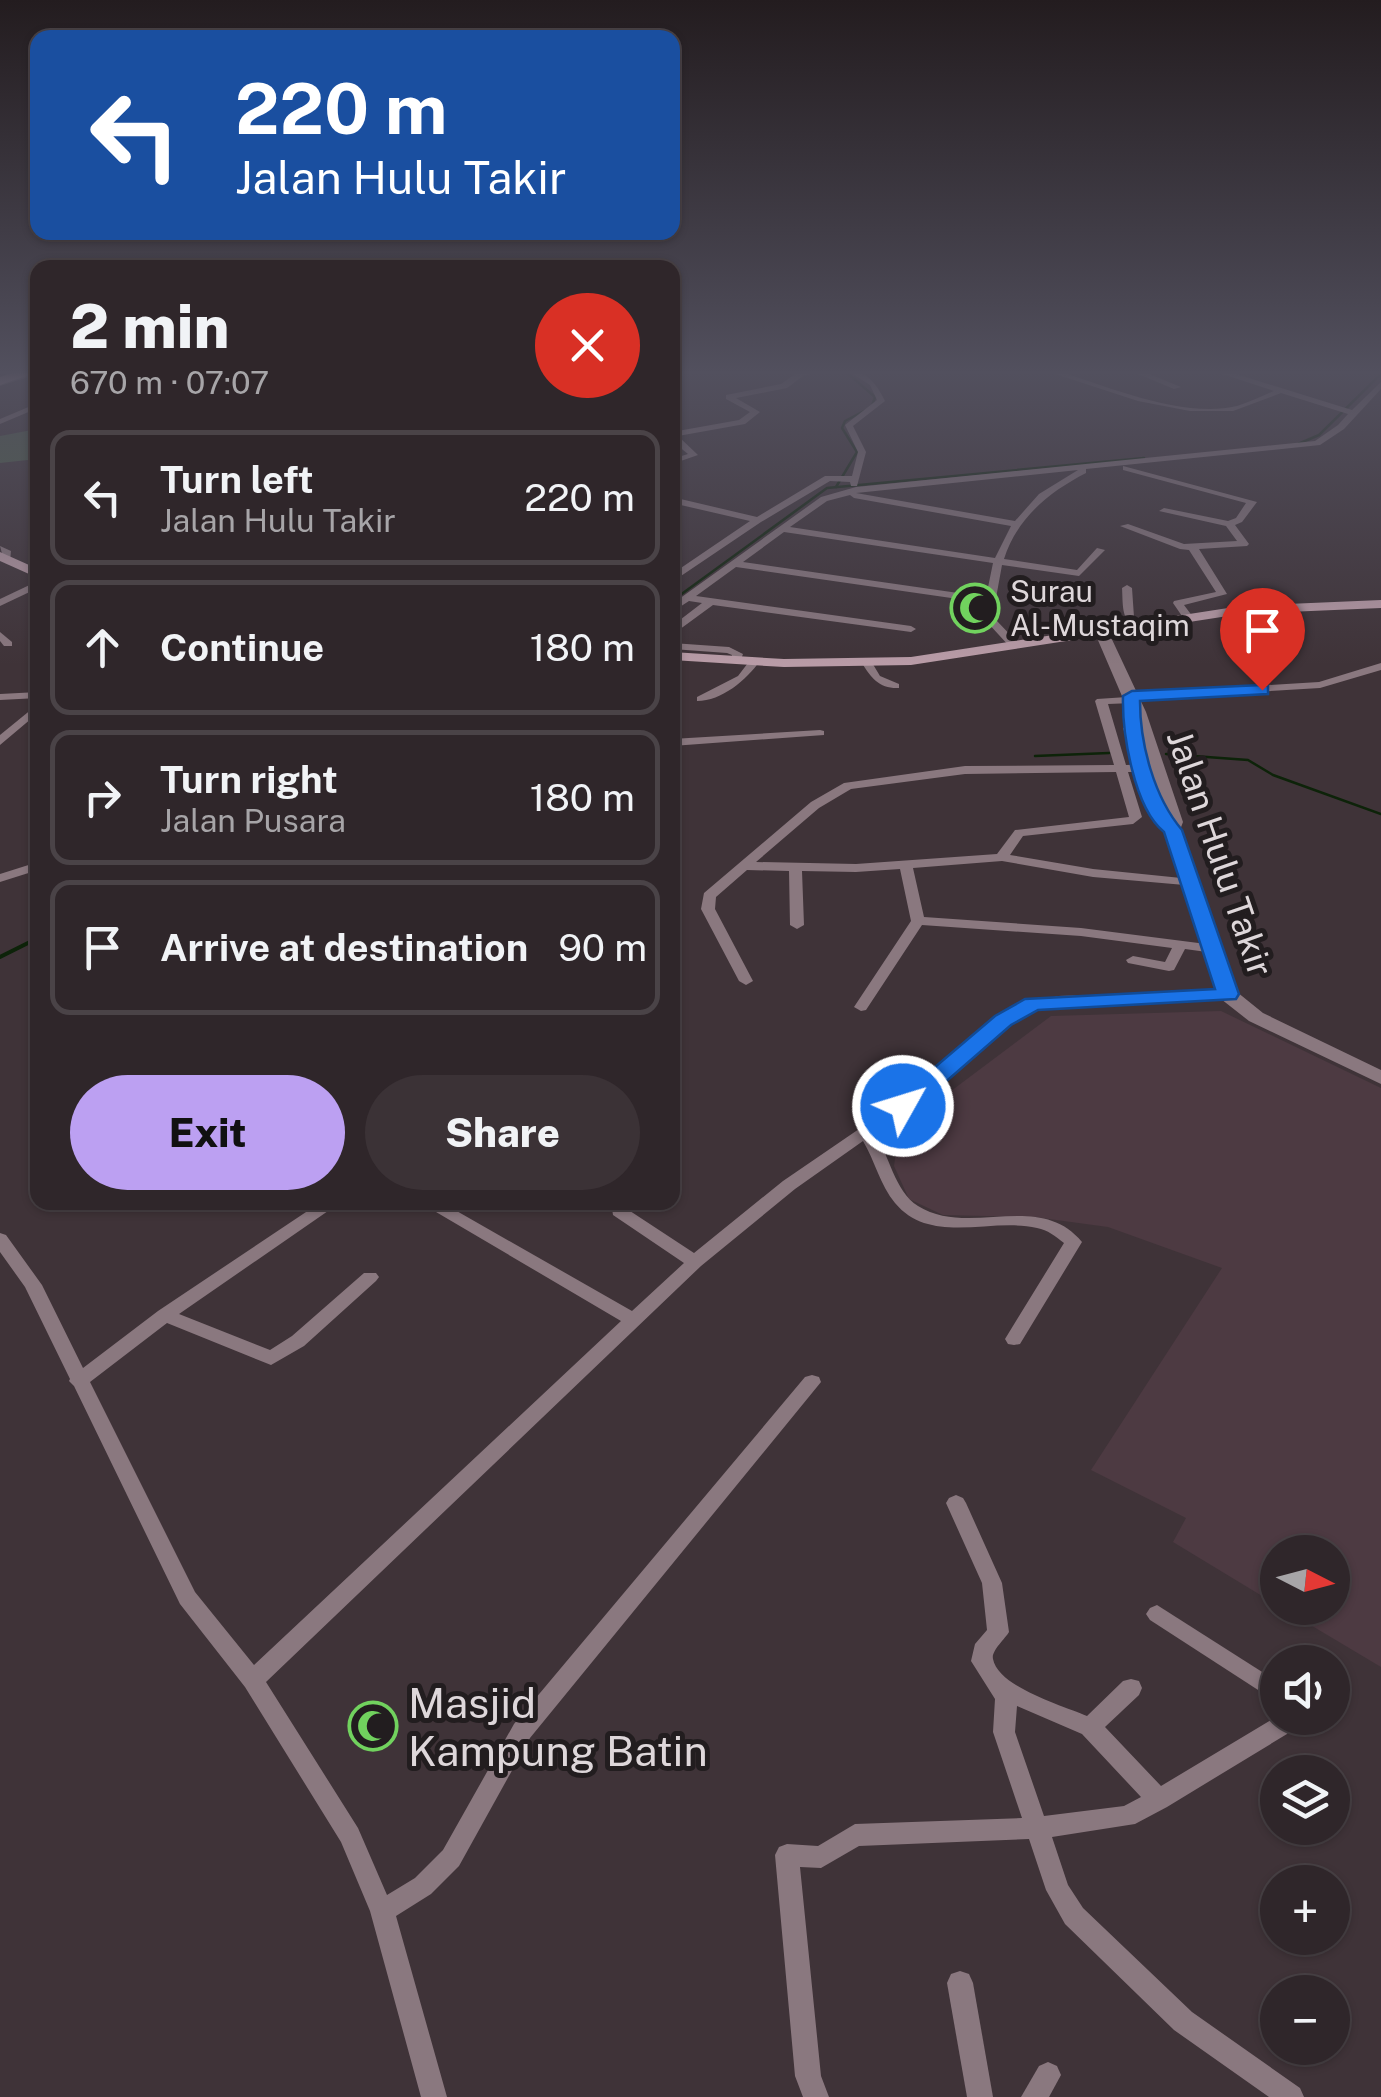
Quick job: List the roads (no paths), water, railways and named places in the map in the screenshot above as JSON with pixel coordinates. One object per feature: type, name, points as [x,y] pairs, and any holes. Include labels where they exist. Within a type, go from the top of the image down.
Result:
[{"type":"main road","points":[[2,555],[30,570]]},
{"type":"main road","points":[[680,656],[754,661],[934,659],[1261,607],[1381,604]]},
{"type":"street","points":[[680,604],[782,529],[853,484],[857,469]]},
{"type":"street","points":[[680,567],[834,477],[853,484],[1052,469]]},
{"type":"street","points":[[1014,645],[992,622],[990,600],[998,561],[1017,524],[1045,490],[1085,469]]},
{"type":"street","points":[[1127,469],[1252,502],[1239,520],[1229,524],[1164,510]]},
{"type":"street","points":[[840,493],[1017,524]]},
{"type":"street","points":[[680,502],[758,520]]},
{"type":"street","points":[[1125,526],[1193,548],[1244,544],[1229,524]]},
{"type":"street","points":[[782,529],[1079,573],[1100,550]]},
{"type":"street","points":[[1188,617],[1178,603],[1222,594],[1193,548]]},
{"type":"street","points":[[736,564],[990,600]]},
{"type":"street","points":[[0,602],[30,588]]},
{"type":"street","points":[[1127,588],[1129,617],[1135,626]]},
{"type":"street","points":[[688,598],[911,629]]},
{"type":"street","points":[[680,626],[711,601]]},
{"type":"street","name":"Jalan Hulu Takir","points":[[1102,630],[1133,701],[1131,728],[1150,768],[1163,822],[1172,830],[1228,994],[1256,1017],[1381,1078]]},
{"type":"street","points":[[701,699],[742,678],[754,661]]},
{"type":"street","points":[[867,662],[876,678],[895,686]]},
{"type":"street","points":[[1002,856],[1019,832],[1136,818],[1102,702],[1320,686],[1381,666]]},
{"type":"street","points":[[0,697],[30,695]]},
{"type":"street","points":[[0,741],[30,714]]},
{"type":"street","points":[[680,742],[820,733]]},
{"type":"street","points":[[746,981],[708,901],[815,805],[848,786],[965,770],[1150,768]]},
{"type":"street","points":[[746,866],[906,865],[1002,856],[1093,873],[1191,883]]},
{"type":"street","points":[[861,1006],[918,921],[906,865]]},
{"type":"street","points":[[796,868],[797,925]]},
{"type":"street","points":[[0,878],[30,869]]},
{"type":"street","points":[[918,921],[1081,932],[1214,949]]},
{"type":"street","points":[[1134,960],[1169,967],[1180,945]]},
{"type":"street","points":[[252,1680],[694,1262],[789,1185],[921,1093],[1016,1011],[1033,1004],[1228,994]]},
{"type":"street","points":[[865,1132],[880,1150],[894,1192],[916,1212],[950,1224],[1048,1222],[1073,1242],[1014,1339]]},
{"type":"street","points":[[78,1380],[164,1315],[321,1210]]},
{"type":"street","points":[[441,1210],[633,1320]]},
{"type":"street","points":[[619,1210],[694,1262]]},
{"type":"street","points":[[0,1238],[33,1285],[187,1598],[252,1680],[350,1836],[382,1910],[434,2097]]},
{"type":"street","points":[[164,1315],[271,1358],[298,1342],[370,1277]]},
{"type":"street","points":[[382,1910],[423,1886],[451,1858],[522,1732],[812,1382]]},
{"type":"street","points":[[956,1503],[995,1591],[998,1632],[981,1656],[1004,1692],[1004,1732],[1058,1890],[1090,1935],[1184,2021],[1291,2097]]},
{"type":"street","points":[[1157,1614],[1260,1682]]},
{"type":"street","points":[[1090,1727],[1131,1688]]},
{"type":"street","points":[[1004,1692],[1090,1727],[1159,1800]]},
{"type":"street","points":[[816,2097],[808,2076],[788,1853],[821,1857],[854,1835],[1036,1828],[1127,1816],[1265,1735]]},
{"type":"street","points":[[960,1983],[980,2097]]},
{"type":"waterway","points":[[836,487],[847,469]]},
{"type":"waterway","points":[[680,595],[827,488],[1029,469]]},
{"type":"waterway","points":[[1035,756],[1109,753]]},
{"type":"waterway","points":[[1166,754],[1248,760],[1273,775],[1381,814]]},
{"type":"waterway","points":[[0,957],[30,942]]},
{"type":"place","name":"Surau Al-Mustaqim","points":[[975,608]]},
{"type":"place","name":"Masjid Kampung Batin","points":[[373,1726]]}]
